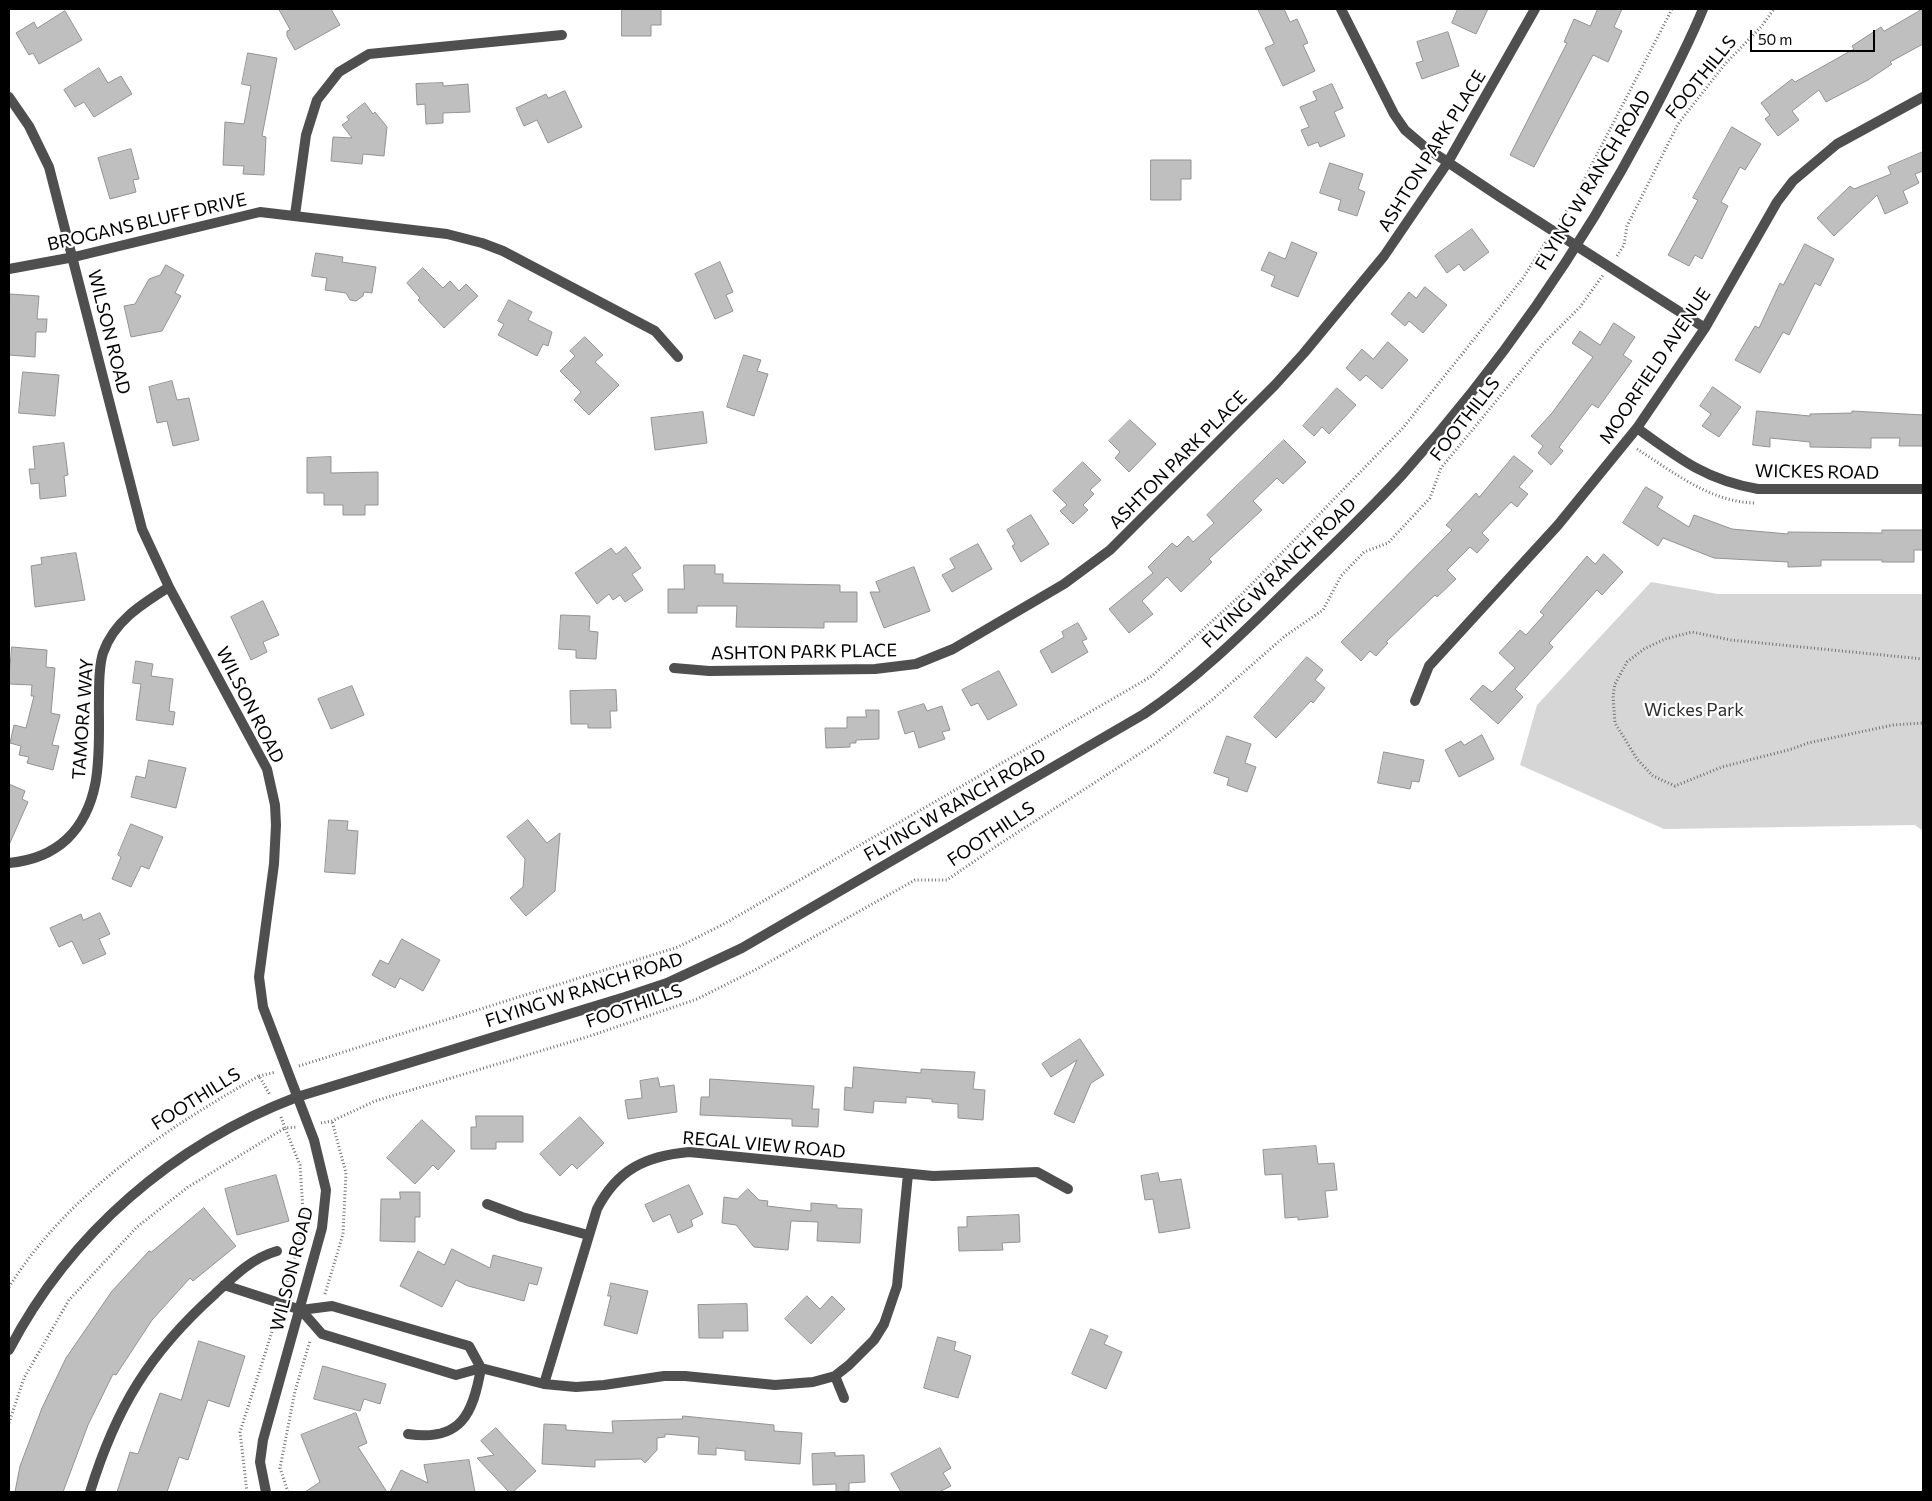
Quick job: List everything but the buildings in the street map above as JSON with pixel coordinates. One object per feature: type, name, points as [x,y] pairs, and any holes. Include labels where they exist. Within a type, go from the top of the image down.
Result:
[{"type":"street","points":[[1341,9],[1394,114],[1405,130],[1448,162],[1608,268],[1705,328]]},
{"type":"street","name":"ASHTON PARK PLACE","points":[[674,668],[709,671],[875,669],[916,664],[953,649],[1064,584],[1110,550],[1304,353],[1384,256],[1448,162],[1535,9]]},
{"type":"street","name":"FLYING W RANCH ROAD","points":[[9,1350],[24,1320],[48,1285],[82,1244],[111,1215],[176,1160],[238,1123],[275,1105],[297,1097],[625,997],[696,970],[742,948],[1144,714],[1176,693],[1218,656],[1402,475],[1483,376],[1577,246],[1640,137],[1672,77],[1703,9]]},
{"type":"street","points":[[295,215],[306,135],[317,100],[340,72],[369,54],[562,35]]},
{"type":"street","name":"WILSON ROAD","points":[[9,97],[29,126],[49,167],[74,256],[134,504],[153,554],[169,587],[259,751],[272,786],[276,816],[276,844],[258,976],[263,1007],[308,1126],[322,1171],[326,1209],[301,1310],[263,1440],[260,1462],[266,1492]]},
{"type":"street","name":"MOORFIELD AVENUE","points":[[1415,701],[1429,666],[1558,525],[1637,428],[1705,328],[1777,202],[1793,181],[1837,144],[1923,97]]},
{"type":"street","name":"BROGANS BLUFF DRIVE","points":[[9,269],[74,256],[260,212],[447,234],[482,243],[503,251],[655,331],[678,357]]},
{"type":"street","name":"WICKES ROAD","points":[[1637,428],[1696,470],[1740,486],[1758,489],[1923,489]]},
{"type":"street","name":"TAMORA WAY","points":[[9,863],[24,862],[44,855],[63,843],[75,831],[86,815],[94,795],[98,774],[99,672],[103,653],[123,619],[140,605],[169,587]]},
{"type":"street","name":"REGAL VIEW ROAD","points":[[544,1384],[588,1235],[605,1193],[616,1180],[632,1168],[667,1154],[688,1152],[933,1176],[1037,1172],[1068,1189]]},
{"type":"street","points":[[301,1310],[322,1334],[456,1374],[481,1368],[544,1384],[576,1387],[604,1385],[655,1377],[685,1376],[775,1385],[813,1382],[835,1376],[862,1354],[874,1340],[891,1306],[897,1286],[908,1174]]},
{"type":"street","points":[[487,1204],[522,1217],[588,1235]]},
{"type":"street","points":[[90,1492],[109,1436],[126,1402],[170,1337],[224,1285],[264,1255],[277,1251]]},
{"type":"street","points":[[224,1285],[301,1310],[332,1306],[469,1346],[481,1368],[476,1397],[468,1414],[454,1427],[441,1435],[426,1437],[408,1434]]},
{"type":"street","points":[[835,1376],[844,1398]]},
{"type":"path","points":[[259,1076],[337,1055],[678,947],[722,925],[1152,676],[1243,593],[1402,429],[1523,278],[1571,205],[1672,9]]},
{"type":"path","name":"FOOTHILLS","points":[[9,1287],[41,1243],[81,1202],[129,1159],[198,1110],[259,1076],[285,1128],[308,1126],[332,1121],[375,1101],[607,1030],[697,999],[755,970],[915,880],[947,880],[1156,743],[1213,699],[1284,636],[1323,610],[1341,576],[1364,552],[1388,543],[1430,498],[1441,468],[1543,344],[1580,307],[1624,246],[1627,226],[1678,124],[1725,64],[1761,26],[1774,9]]},
{"type":"path","points":[[1923,659],[1757,643],[1692,632],[1680,634],[1644,649],[1627,662],[1615,684],[1612,713],[1615,723],[1638,759],[1653,776],[1675,786],[1722,767],[1808,743],[1893,725],[1923,722]]},
{"type":"path","points":[[9,1423],[24,1378],[69,1300],[137,1227],[188,1187],[285,1128]]},
{"type":"green space","name":"Wickes Park","points":[[1651,582],[1718,594],[1923,594],[1923,831],[1915,825],[1664,829],[1520,765],[1537,705]]}]
